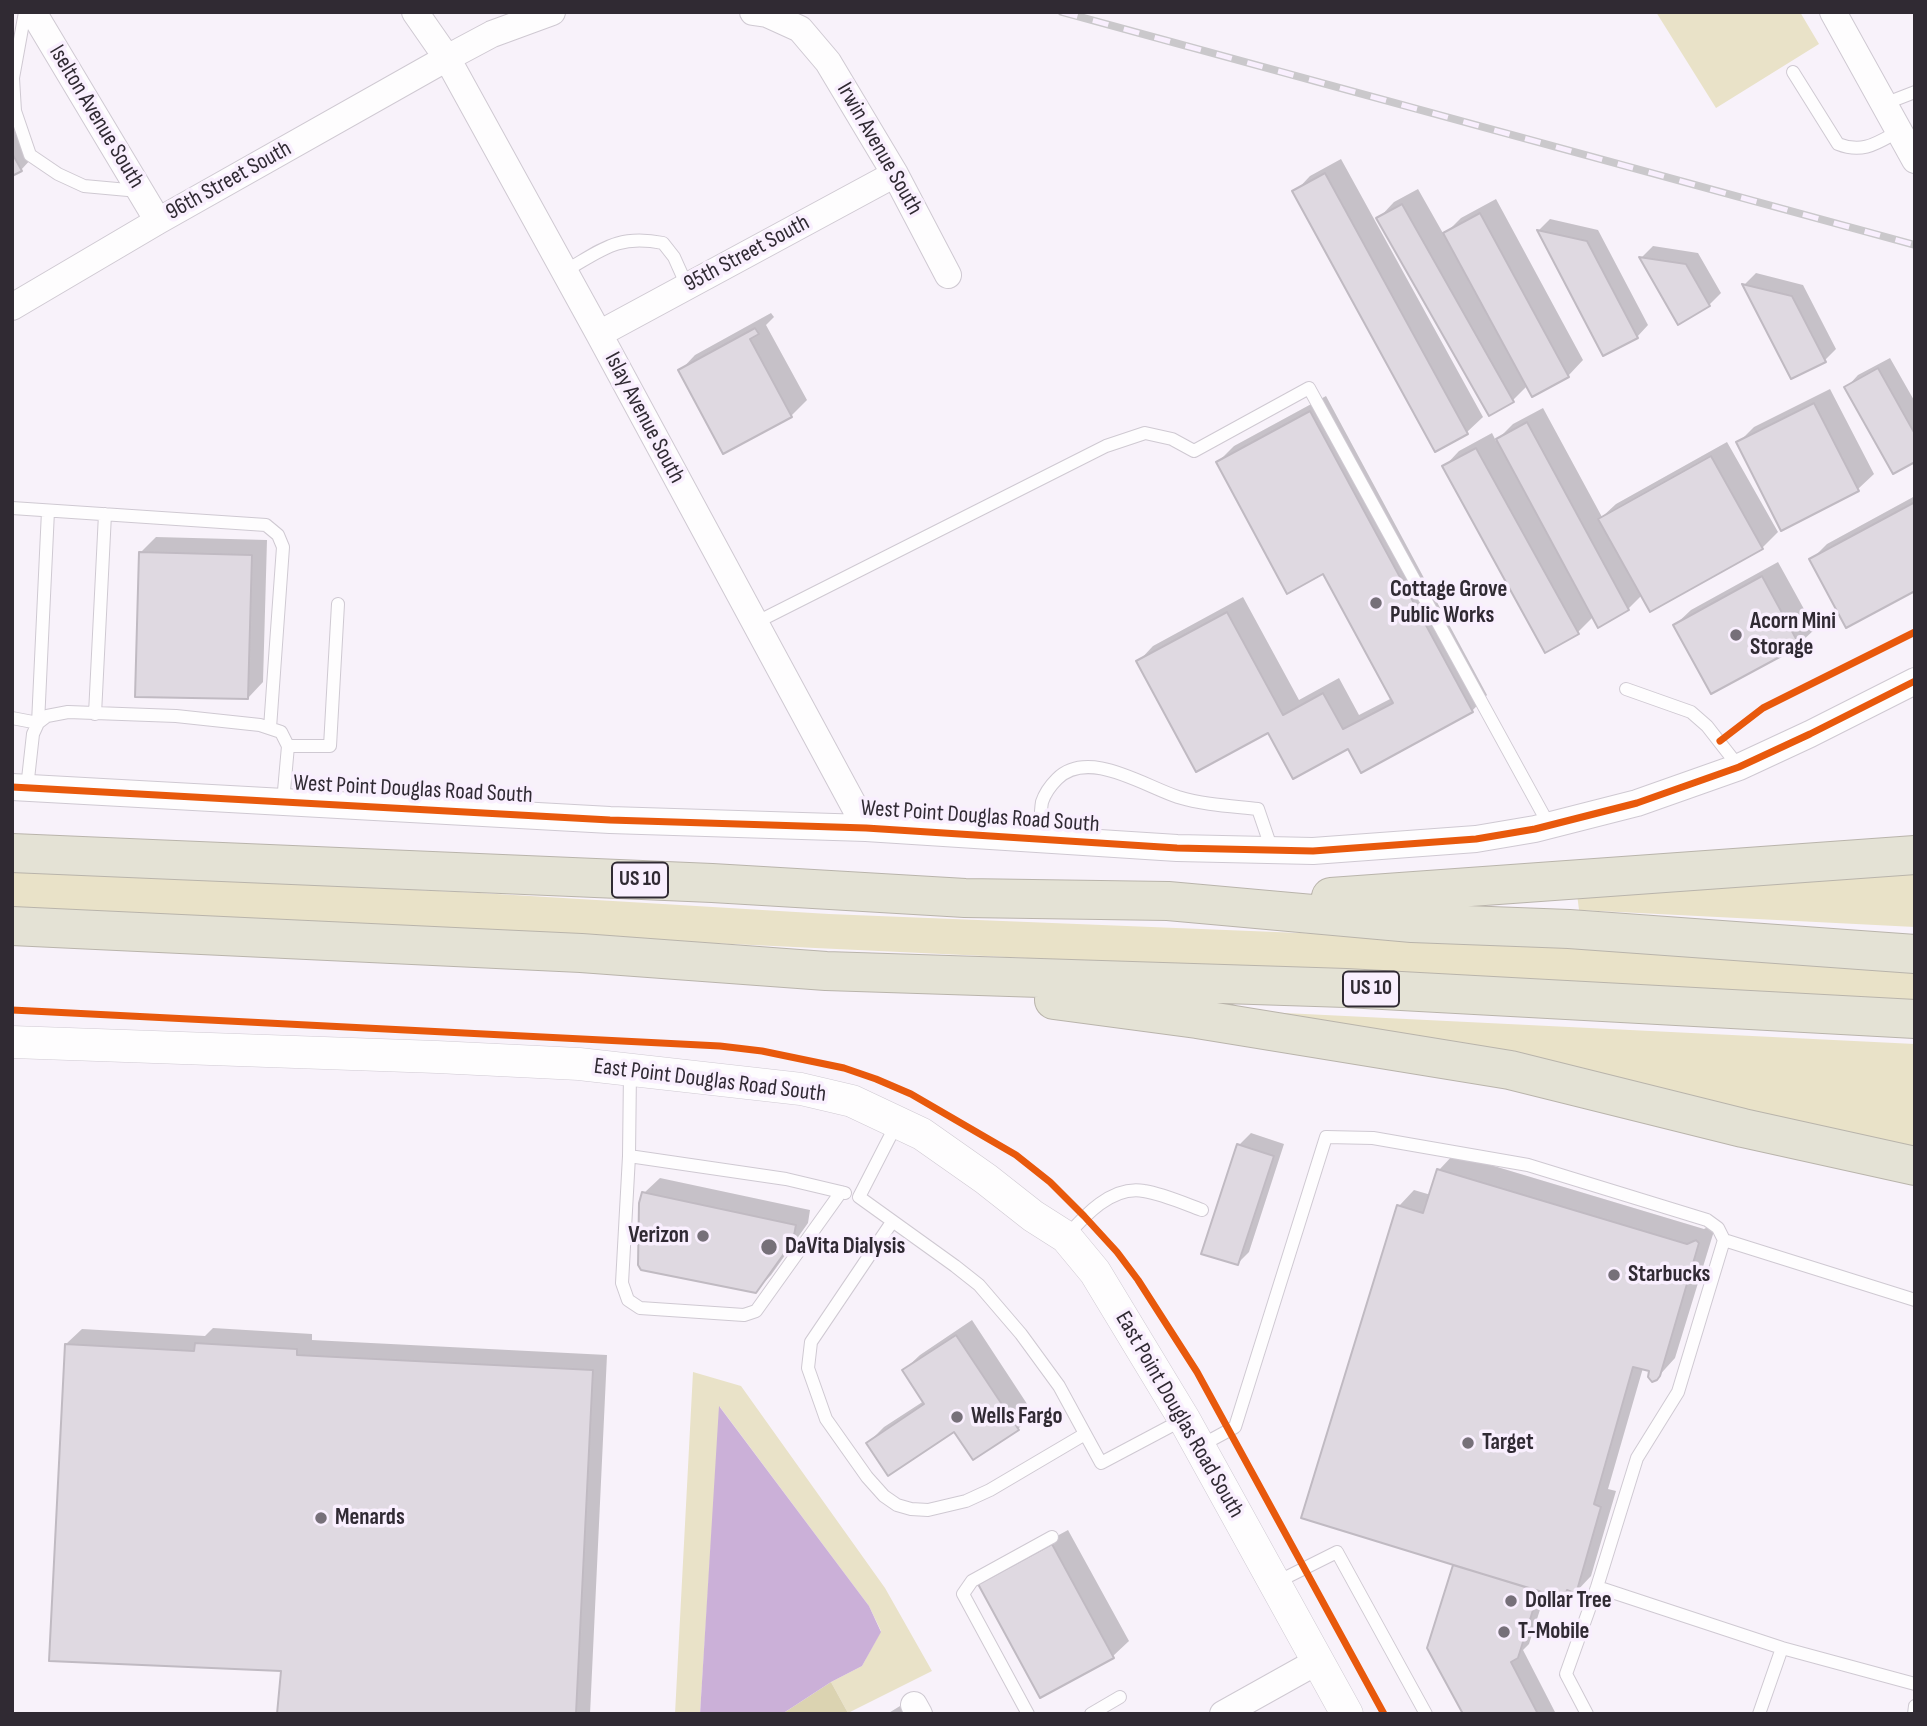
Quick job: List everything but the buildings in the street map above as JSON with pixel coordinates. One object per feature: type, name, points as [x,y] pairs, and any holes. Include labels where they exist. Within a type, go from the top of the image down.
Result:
[{"type":"highway","name":"US 10","points":[[12,853],[712,883],[965,898],[1168,901],[1412,923],[1569,929],[1915,954]]},
{"type":"highway","points":[[1267,910],[1307,899],[1915,855]]},
{"type":"highway","name":"US 10","points":[[12,926],[581,953],[826,971],[1346,988],[1915,1019]]},
{"type":"highway","points":[[826,971],[1197,1018],[1510,1070],[1743,1128],[1915,1167]]},
{"type":"street","name":"Iselton Avenue South","points":[[33,12],[158,221]]},
{"type":"street","name":"Islay Avenue South","points":[[415,12],[447,58],[565,271],[866,828]]},
{"type":"street","name":"96th Street South","points":[[12,307],[158,221],[447,58],[492,34],[552,12]]},
{"type":"street","name":"Irwin Avenue South","points":[[752,12],[767,14],[800,29],[828,62],[895,174],[948,275]]},
{"type":"street","points":[[1833,12],[1915,160]]},
{"type":"street","name":"95th Street South","points":[[599,334],[895,174]]},
{"type":"street","name":"West Point Douglas Road South","points":[[20,788],[610,820],[866,828],[1177,848],[1313,851],[1476,839],[1549,825],[1637,803],[1739,766],[1915,681]]},
{"type":"street","name":"East Point Douglas Road South","points":[[12,1042],[579,1064],[801,1089],[852,1101],[898,1122],[931,1141],[1066,1237],[1095,1272],[1200,1447],[1347,1714]]},
{"type":"street","points":[[1223,1714],[1318,1661]]},
{"type":"lane","points":[[26,12],[13,78],[15,111],[30,155],[58,174],[84,186],[139,191]]},
{"type":"lane","points":[[1793,72],[1838,144],[1851,149],[1869,147],[1899,131]]},
{"type":"lane","points":[[1884,104],[1915,92]]},
{"type":"lane","points":[[565,271],[610,245],[622,241],[646,240],[663,243],[674,257],[687,286]]},
{"type":"lane","points":[[755,623],[1106,446],[1145,433],[1172,439],[1194,451],[1309,388],[1549,825]]},
{"type":"lane","points":[[12,508],[265,525],[278,535],[283,547],[270,728]]},
{"type":"lane","points":[[20,788],[38,723],[48,511]]},
{"type":"lane","points":[[95,713],[105,514]]},
{"type":"lane","points":[[288,746],[330,746],[338,604]]},
{"type":"lane","points":[[1626,689],[1691,712],[1707,726],[1739,766]]},
{"type":"lane","points":[[12,718],[38,723],[47,716],[68,712],[176,716],[270,728],[281,732],[288,746],[284,802]]},
{"type":"lane","points":[[1040,839],[1042,802],[1048,789],[1061,775],[1080,766],[1088,766],[1104,768],[1178,797],[1210,805],[1258,808],[1272,850]]},
{"type":"lane","points":[[630,1070],[629,1156],[622,1283],[628,1300],[640,1308],[744,1315],[755,1311],[841,1192]]},
{"type":"lane","points":[[859,1197],[898,1122]]},
{"type":"lane","points":[[1200,1447],[1235,1427],[1326,1137],[1373,1138],[1528,1165],[1707,1220],[1717,1228],[1724,1240],[1915,1300]]},
{"type":"lane","points":[[629,1156],[786,1179],[859,1197],[979,1285],[1021,1334],[1059,1386],[1101,1463],[1184,1419]]},
{"type":"lane","points":[[1066,1237],[1084,1216],[1112,1196],[1127,1191],[1142,1190],[1202,1210]]},
{"type":"lane","points":[[892,1222],[811,1342],[808,1368],[826,1419],[867,1477],[884,1496],[911,1509],[928,1510],[967,1501],[1085,1434]]},
{"type":"lane","points":[[1587,1714],[1566,1674],[1597,1587],[1637,1458],[1678,1392],[1724,1240]]},
{"type":"lane","points":[[1028,1714],[963,1594],[972,1581],[1052,1537]]},
{"type":"lane","points":[[1275,1583],[1337,1552],[1426,1714]]},
{"type":"lane","points":[[1597,1587],[1782,1648],[1915,1684]]},
{"type":"lane","points":[[1759,1714],[1782,1648]]},
{"type":"lane","points":[[1091,1714],[1120,1697]]},
{"type":"lane","points":[[1914,1714],[1915,1706]]},
{"type":"shaded area","points":[[1656,12],[1800,12],[1819,44],[1716,108]]},
{"type":"shaded area","points":[[1915,869],[1915,927],[1579,910],[1577,894]]},
{"type":"shaded area","points":[[12,871],[480,893],[829,914],[1449,939],[1915,968],[1915,1000],[12,910]]},
{"type":"shaded area","points":[[1264,1012],[1915,1044],[1915,1155]]},
{"type":"shaded area","points":[[693,1372],[741,1386],[885,1588],[932,1671],[848,1713],[831,1682],[862,1666],[881,1631],[869,1606],[720,1407],[700,1714],[675,1714]]},
{"type":"shaded area","points":[[719,1406],[869,1606],[881,1632],[862,1666],[831,1682],[782,1714],[700,1714]]},
{"type":"shaded area","points":[[831,1682],[848,1713],[782,1714]]},
{"type":"railway","points":[[1062,12],[1915,245]]},
{"type":"cycle path","points":[[1720,741],[1763,708],[1915,632]]},
{"type":"cycle path","points":[[12,787],[610,820],[866,828],[1177,848],[1313,851],[1476,839],[1535,829],[1637,803],[1739,767],[1915,681]]},
{"type":"cycle path","points":[[12,1010],[720,1046],[762,1051],[844,1068],[911,1094],[1016,1155],[1050,1182],[1117,1252],[1197,1372],[1384,1714]]},
{"type":"place","name":"Cottage Grove Public Works","points":[[1376,603]]},
{"type":"place","name":"Acorn Mini Storage","points":[[1736,635]]},
{"type":"place","name":"Verizon","points":[[703,1236]]},
{"type":"place","name":"DaVita Dialysis","points":[[769,1247]]},
{"type":"place","name":"Starbucks","points":[[1614,1275]]},
{"type":"place","name":"Wells Fargo","points":[[957,1417]]},
{"type":"place","name":"Target","points":[[1468,1443]]},
{"type":"place","name":"Menards","points":[[321,1518]]},
{"type":"place","name":"Dollar Tree","points":[[1511,1601]]},
{"type":"place","name":"T-Mobile","points":[[1504,1632]]}]
